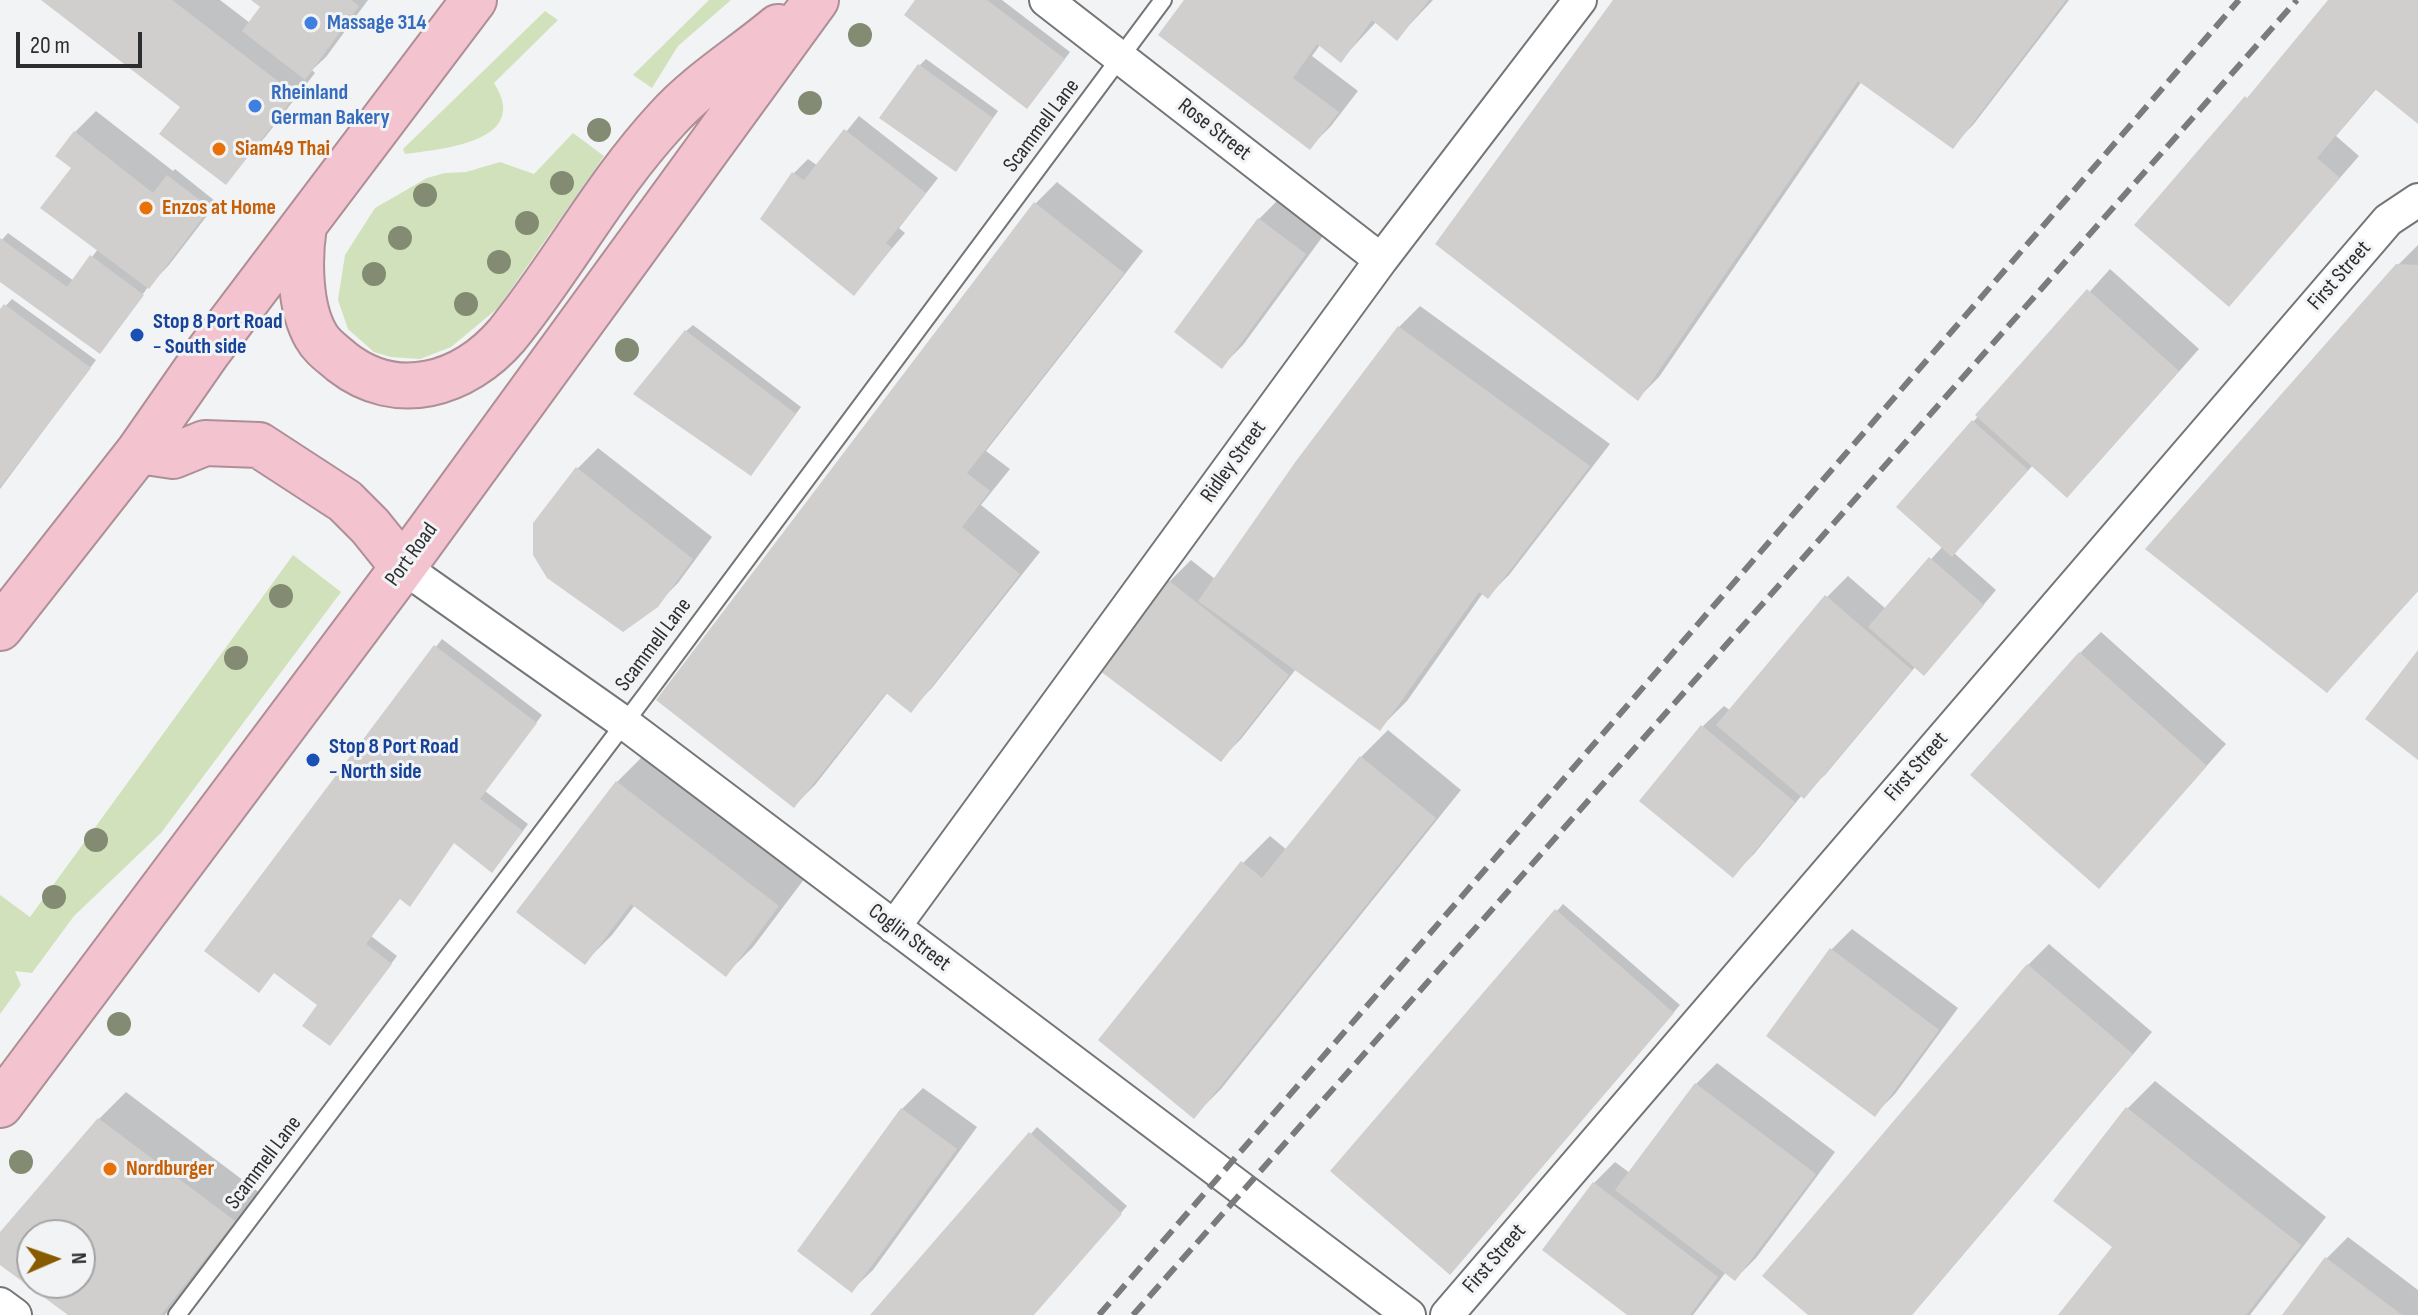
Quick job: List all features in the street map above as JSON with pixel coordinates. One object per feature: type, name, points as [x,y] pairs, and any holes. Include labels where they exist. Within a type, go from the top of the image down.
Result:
[{"type":"highway","points":[[0,628],[139,451],[208,352],[474,0]]},
{"type":"highway","points":[[304,226],[301,255],[304,293],[314,333],[325,347],[355,371],[387,384],[430,383],[458,374],[486,357],[507,335],[612,186],[665,121],[704,84],[814,0]]},
{"type":"highway","name":"Port Road","points":[[0,1105],[403,567],[814,0]]},
{"type":"highway","points":[[139,451],[173,456],[205,443],[259,445],[345,501],[403,567]]},
{"type":"street","name":"Rose Street","points":[[1046,0],[1381,260]]},
{"type":"street","name":"Ridley Street","points":[[894,927],[1381,260],[1580,0]]},
{"type":"street","name":"First Street","points":[[1447,1315],[2388,220],[2418,200]]},
{"type":"street","name":"Coglin Street","points":[[403,567],[623,722],[1409,1315]]},
{"type":"street","points":[[0,1304],[15,1315]]},
{"type":"lane","name":"Scammell Lane","points":[[177,1315],[1163,0]]},
{"type":"green space","points":[[709,0],[731,0],[678,46],[652,88],[633,75]]},
{"type":"green space","points":[[545,11],[558,20],[494,83],[503,103],[501,118],[492,130],[478,139],[459,145],[405,154],[403,149]]},
{"type":"green space","points":[[573,133],[604,156],[498,308],[451,347],[420,359],[374,352],[348,329],[338,300],[345,255],[375,208],[427,178],[445,173],[466,172],[500,162],[534,174]]},
{"type":"green space","points":[[293,555],[341,592],[161,833],[74,916],[32,973],[15,971],[21,985],[0,1014],[0,895],[30,917]]},
{"type":"building","points":[[41,0],[172,0],[296,95],[226,185],[159,134],[180,107]]},
{"type":"building","points":[[251,0],[351,0],[359,6],[305,80],[242,31],[260,7]]},
{"type":"building","points":[[915,0],[987,0],[1065,59],[1027,109],[904,15]]},
{"type":"building","points":[[1184,0],[1429,0],[1397,41],[1372,20],[1341,63],[1317,44],[1293,78],[1339,112],[1310,150],[1158,35]]},
{"type":"building","points":[[1613,0],[2066,0],[1953,149],[1858,81],[1638,401],[1435,244]]},
{"type":"building","points":[[2328,0],[2418,0],[2418,124],[2375,89],[2317,158],[2340,178],[2229,307],[2134,225],[2245,96],[2247,98]]},
{"type":"building","points":[[918,64],[993,118],[956,172],[879,118]]},
{"type":"building","points":[[844,129],[926,193],[886,243],[892,248],[854,296],[760,219],[792,172],[804,180]]},
{"type":"building","points":[[74,131],[153,193],[167,175],[210,208],[149,289],[40,208],[71,168],[55,156]]},
{"type":"building","points":[[1034,202],[1124,273],[967,473],[990,491],[962,527],[1020,574],[911,713],[886,693],[794,808],[656,700]]},
{"type":"building","points":[[1258,218],[1306,254],[1222,369],[1174,332]]},
{"type":"building","points":[[0,238],[67,287],[90,255],[144,295],[100,354],[0,282]]},
{"type":"building","points":[[2396,264],[2418,265],[2418,591],[2327,693],[2145,549]]},
{"type":"building","points":[[2087,289],[2179,371],[2067,498],[1975,415]]},
{"type":"building","points":[[4,304],[91,368],[0,487],[0,309]]},
{"type":"building","points":[[1398,326],[1590,466],[1488,599],[1479,592],[1380,731],[1198,601],[1296,461]]},
{"type":"building","points":[[685,330],[796,414],[751,476],[633,394]]},
{"type":"building","points":[[1972,420],[2028,470],[1952,557],[1896,507]]},
{"type":"building","points":[[576,467],[693,559],[658,607],[623,632],[547,578],[533,555],[533,523]]},
{"type":"building","points":[[1929,557],[1984,605],[1924,676],[1868,627]]},
{"type":"building","points":[[1168,580],[1289,675],[1221,762],[1100,671]]},
{"type":"building","points":[[1825,595],[1912,670],[1804,799],[1716,725]]},
{"type":"building","points":[[434,645],[537,723],[480,799],[523,831],[492,873],[454,843],[410,907],[400,899],[366,944],[392,964],[330,1046],[302,1026],[317,1005],[274,973],[259,993],[204,951]]},
{"type":"building","points":[[2418,650],[2418,760],[2365,719]]},
{"type":"building","points":[[2079,652],[2207,766],[2099,889],[1970,775]]},
{"type":"building","points":[[1701,725],[1795,802],[1733,878],[1639,801]]},
{"type":"building","points":[[1360,756],[1436,818],[1194,1119],[1098,1040],[1241,861],[1262,878]]},
{"type":"building","points":[[616,781],[779,906],[726,977],[631,904],[585,965],[516,912]]},
{"type":"building","points":[[1555,909],[1674,1013],[1450,1275],[1330,1171]]},
{"type":"building","points":[[1830,948],[1939,1030],[1875,1117],[1766,1036]]},
{"type":"building","points":[[2027,964],[2133,1054],[1912,1315],[1808,1315],[1762,1276]]},
{"type":"building","points":[[1695,1083],[1816,1174],[1735,1281],[1615,1190]]},
{"type":"building","points":[[2126,1107],[2301,1245],[2246,1315],[2058,1315],[2112,1247],[2053,1201]]},
{"type":"building","points":[[901,1108],[957,1149],[852,1293],[797,1251]]},
{"type":"building","name":"Nordburger","points":[[98,1118],[235,1221],[161,1315],[68,1315],[46,1299],[96,1299],[96,1219],[16,1219],[16,1277],[0,1265],[0,1232]]},
{"type":"building","points":[[1029,1132],[1122,1214],[1034,1315],[870,1315]]},
{"type":"building","points":[[1593,1182],[1718,1277],[1690,1315],[1627,1315],[1542,1250]]},
{"type":"building","points":[[2325,1257],[2402,1315],[2282,1315]]},
{"type":"railway","points":[[1099,1315],[2239,0]]},
{"type":"railway","points":[[1133,1315],[2297,0]]},
{"type":"place","name":"Massage 314","points":[[311,23]]},
{"type":"place","name":"Rheinland German Bakery","points":[[255,106]]},
{"type":"place","name":"Siam49 Thai","points":[[219,149]]},
{"type":"place","name":"Enzos at Home","points":[[146,208]]},
{"type":"place","name":"Stop 8 Port Road - South side","points":[[137,335]]},
{"type":"place","name":"Stop 8 Port Road - North side","points":[[313,760]]},
{"type":"place","name":"Nordburger","points":[[110,1169]]}]
